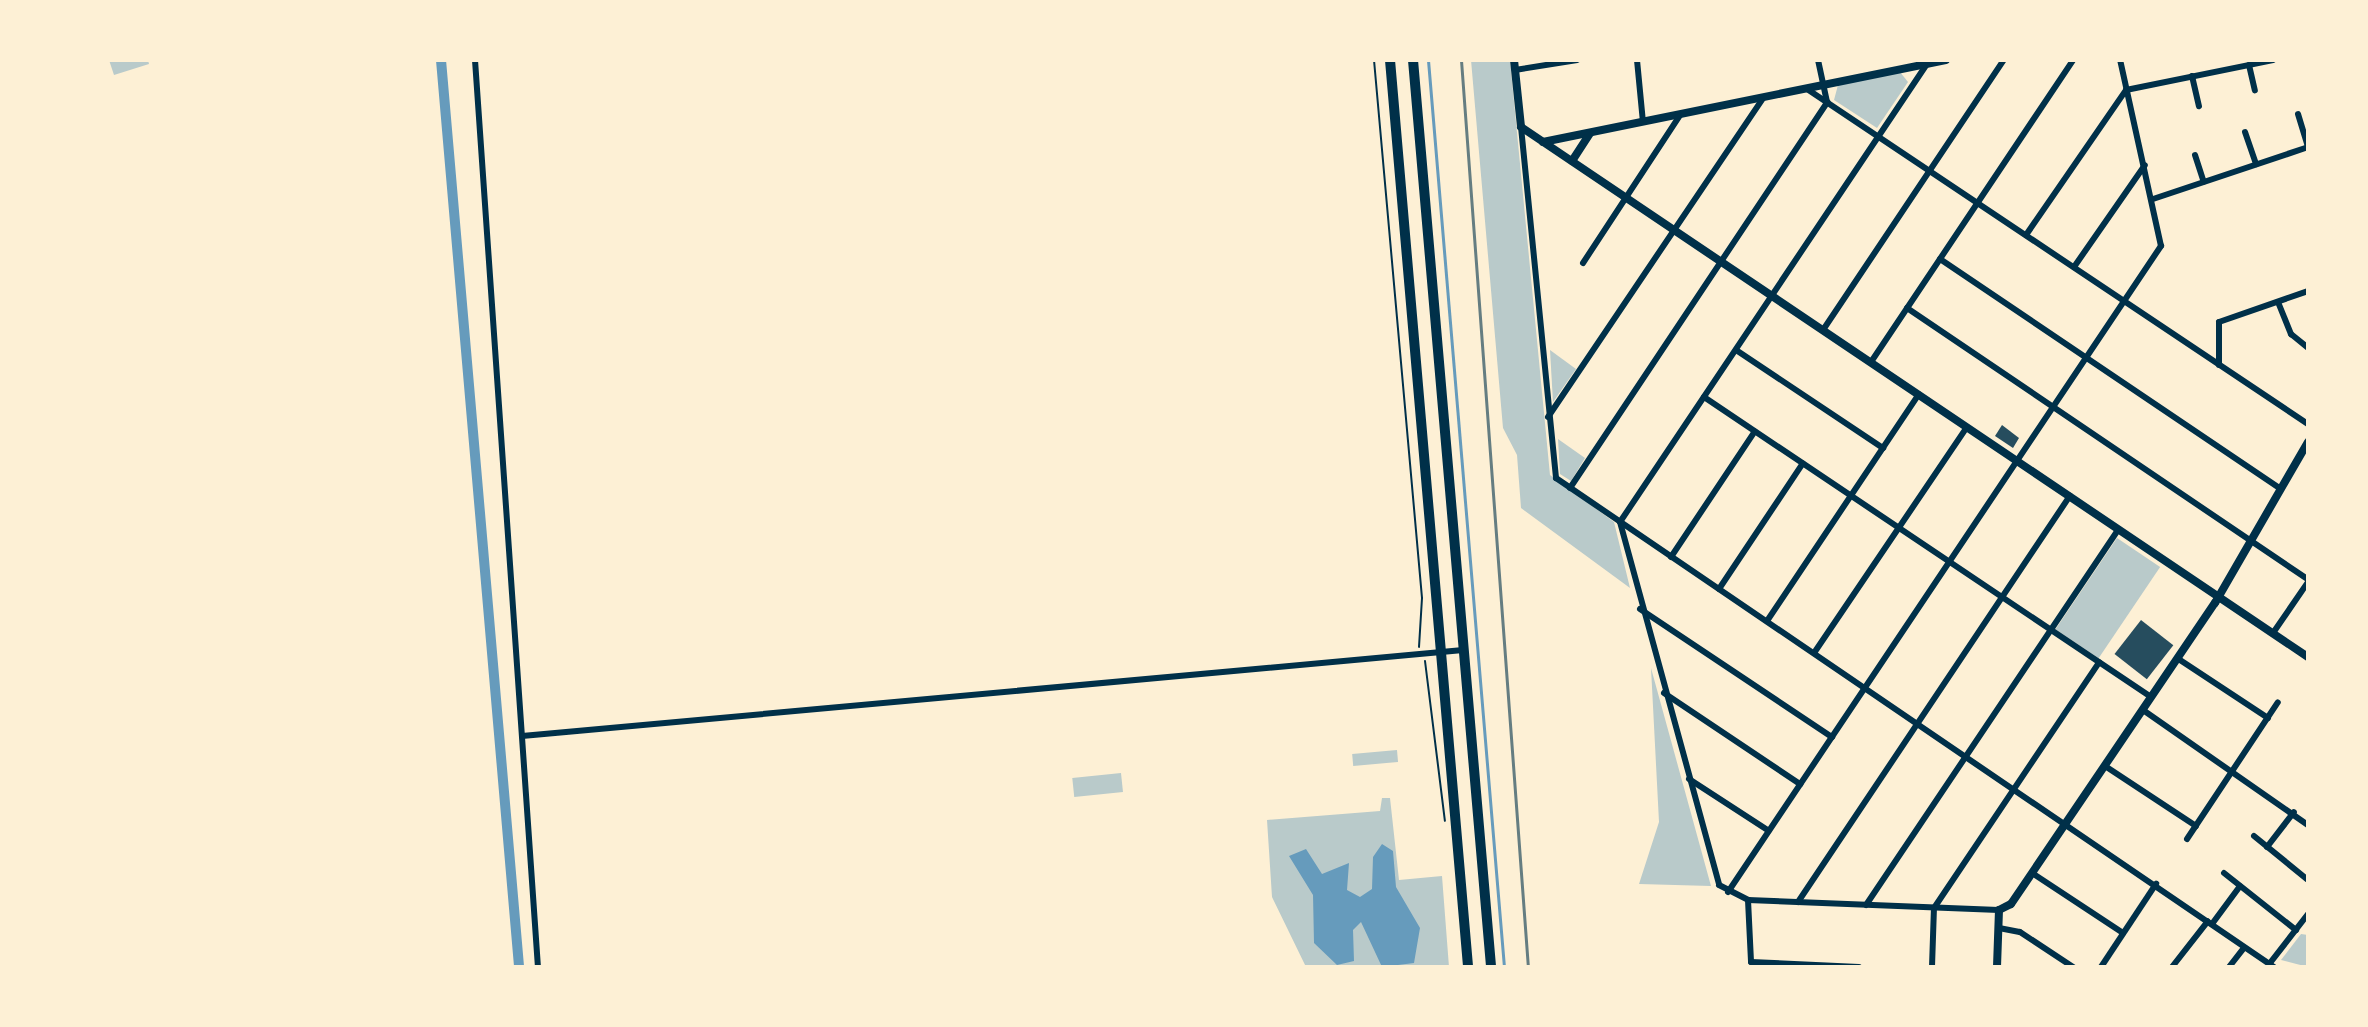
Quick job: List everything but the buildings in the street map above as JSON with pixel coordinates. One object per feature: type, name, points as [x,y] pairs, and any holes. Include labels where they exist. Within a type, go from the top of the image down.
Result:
[{"type":"main road","points":[[1390,60],[1468,967]]},
{"type":"main road","points":[[1413,60],[1491,967]]},
{"type":"main road","points":[[1404,222],[1426,221]]},
{"type":"main road","points":[[1412,317],[1435,314]]},
{"type":"main road","points":[[1429,526],[1452,524]]},
{"type":"street","points":[[475,60],[538,967]]},
{"type":"street","points":[[1577,60],[1514,65],[1553,472],[1570,488],[1671,557],[2067,822],[2210,922],[2243,949],[2272,965],[2308,914]]},
{"type":"street","points":[[1637,60],[1643,122]]},
{"type":"street","points":[[1818,60],[1821,86],[1827,102]]},
{"type":"street","points":[[1823,330],[2004,60]]},
{"type":"street","points":[[1871,362],[2073,60]]},
{"type":"street","points":[[1728,892],[2125,301],[2162,237],[2120,60]]},
{"type":"street","points":[[2026,235],[2126,90],[2273,60]]},
{"type":"street","points":[[1543,142],[1936,61]]},
{"type":"street","points":[[1936,61],[1879,137],[1620,522],[1640,609],[1689,779],[1711,870],[1728,892],[1748,900],[1999,910]]},
{"type":"street","points":[[2249,65],[2255,90]]},
{"type":"street","points":[[2192,76],[2199,106]]},
{"type":"street","points":[[1807,89],[2308,424]]},
{"type":"street","points":[[1548,417],[1763,98]]},
{"type":"street","points":[[1570,488],[1827,102]]},
{"type":"street","points":[[1583,263],[1681,114]]},
{"type":"street","points":[[2153,199],[2308,147],[2298,114]]},
{"type":"street","points":[[1521,127],[2308,657]]},
{"type":"street","points":[[2245,132],[2256,164]]},
{"type":"street","points":[[1572,161],[1590,133]]},
{"type":"street","points":[[2195,155],[2204,182]]},
{"type":"street","points":[[2074,267],[2145,165]]},
{"type":"street","points":[[1940,259],[2278,487]]},
{"type":"street","points":[[2219,365],[2218,324],[2308,291]]},
{"type":"street","points":[[2278,302],[2291,334],[2308,348]]},
{"type":"street","points":[[1907,308],[2308,580],[2273,633]]},
{"type":"street","points":[[1736,350],[1883,448]]},
{"type":"street","points":[[1767,621],[1919,394]]},
{"type":"street","points":[[1704,397],[2151,697]]},
{"type":"street","points":[[1814,653],[1967,427]]},
{"type":"street","points":[[1671,557],[1755,431]]},
{"type":"street","points":[[1997,967],[1999,910],[2032,873],[2218,597],[2248,538],[2308,442]]},
{"type":"street","points":[[1719,589],[1803,463]]},
{"type":"street","points":[[1798,902],[2070,496]]},
{"type":"street","points":[[1866,905],[2119,529]]},
{"type":"street","points":[[1640,609],[1832,737]]},
{"type":"street","points":[[522,736],[1463,650]]},
{"type":"street","points":[[2177,658],[2268,718]]},
{"type":"street","points":[[1932,967],[1934,908],[2099,662]]},
{"type":"street","points":[[1664,693],[1800,784]]},
{"type":"street","points":[[2187,839],[2278,702]]},
{"type":"street","points":[[2143,710],[2294,812],[2308,825]]},
{"type":"street","points":[[2105,766],[2196,826]]},
{"type":"street","points":[[1689,779],[1769,831]]},
{"type":"street","points":[[2267,847],[2294,812]]},
{"type":"street","points":[[2254,836],[2308,880]]},
{"type":"street","points":[[2032,873],[2123,933]]},
{"type":"street","points":[[2224,873],[2296,930]]},
{"type":"street","points":[[2101,967],[2156,884]]},
{"type":"street","points":[[2172,967],[2240,886]]},
{"type":"street","points":[[1748,900],[1751,962],[1859,967]]},
{"type":"street","points":[[1999,928],[2020,932],[2069,966]]},
{"type":"street","points":[[2229,967],[2243,949]]},
{"type":"path","points":[[1374,60],[1422,654],[1446,830]]},
{"type":"shaded area","points":[[109,60],[148,60],[149,64],[114,75]]},
{"type":"shaded area","points":[[1471,60],[1510,60],[1550,475],[1614,522],[1630,588],[1521,508],[1517,455],[1503,428]]},
{"type":"shaded area","points":[[1900,72],[1908,82],[1877,128],[1834,100],[1838,85]]},
{"type":"shaded area","points":[[1550,350],[1576,369],[1553,402]]},
{"type":"shaded area","points":[[1558,439],[1585,458],[1571,481],[1560,474]]},
{"type":"shaded area","points":[[2117,538],[2160,567],[2099,658],[2055,629]]},
{"type":"shaded area","points":[[1651,668],[1711,886],[1639,884],[1659,822]]},
{"type":"shaded area","points":[[1397,750],[1398,762],[1353,766],[1352,754]]},
{"type":"shaded area","points":[[1121,773],[1123,792],[1074,797],[1072,778]]},
{"type":"shaded area","points":[[1382,798],[1390,798],[1399,880],[1442,876],[1449,967],[1306,967],[1272,897],[1267,820],[1380,811]]},
{"type":"shaded area","points":[[2301,934],[2308,935],[2308,967],[2281,960]]},
{"type":"water","points":[[1382,844],[1393,851],[1396,887],[1420,928],[1414,963],[1382,967],[1361,922],[1353,930],[1354,961],[1337,965],[1314,943],[1313,895],[1289,856],[1306,849],[1322,874],[1349,863],[1347,890],[1360,897],[1372,889],[1373,857]]},
{"type":"waterway","points":[[441,60],[519,967]]},
{"type":"waterway","points":[[1428,60],[1504,967]]},
{"type":"railway","points":[[1461,60],[1528,967]]}]
